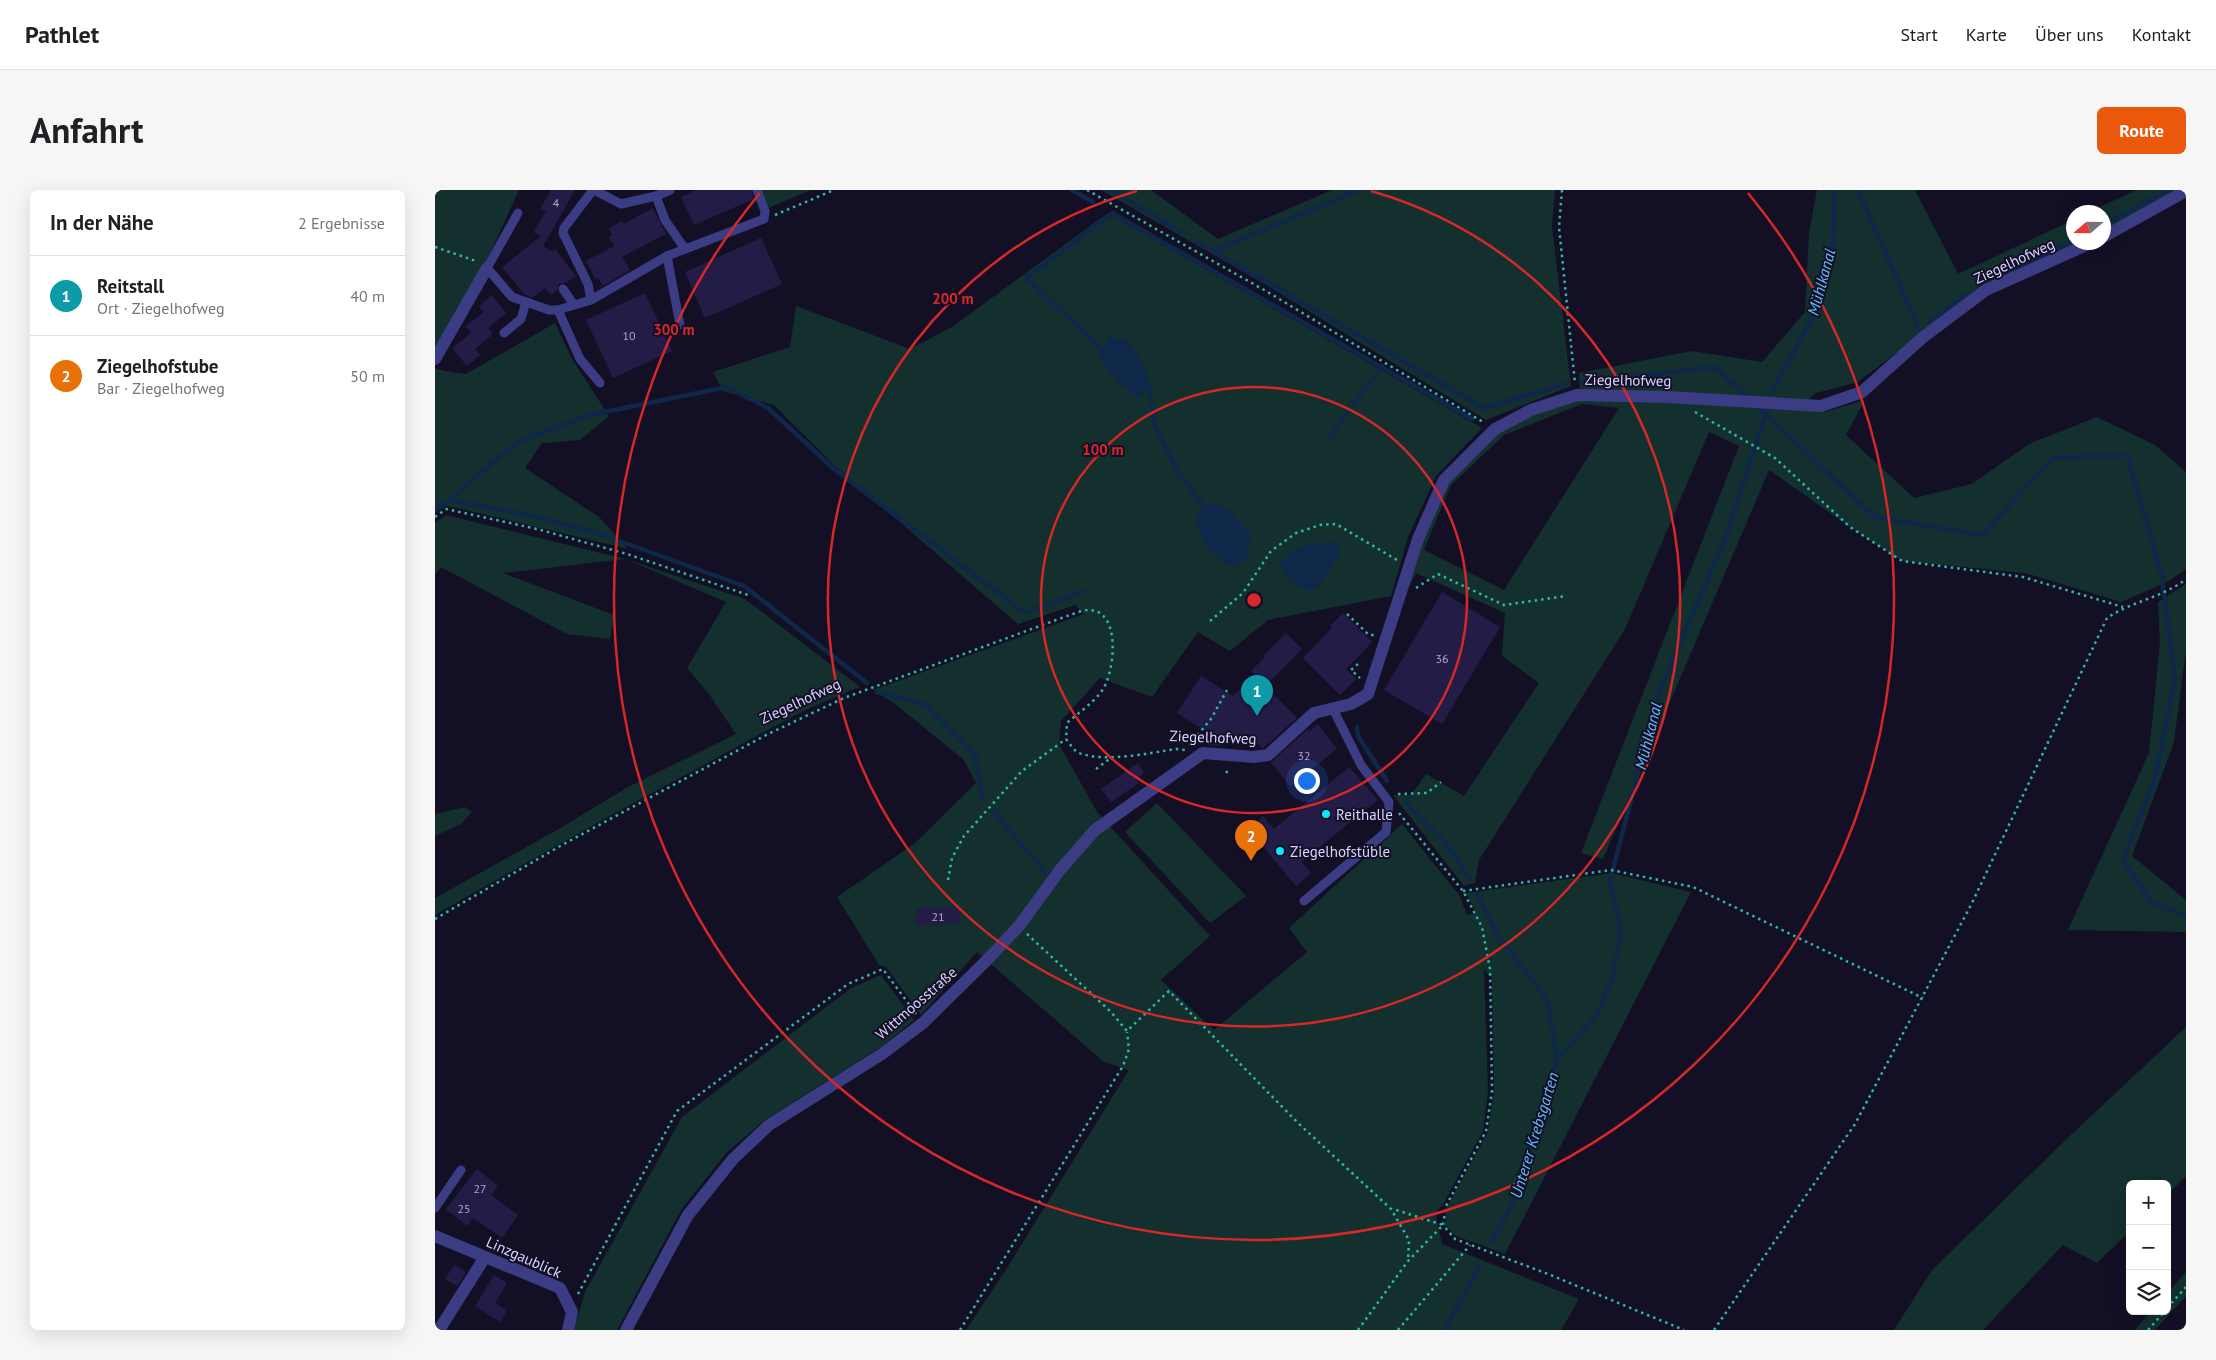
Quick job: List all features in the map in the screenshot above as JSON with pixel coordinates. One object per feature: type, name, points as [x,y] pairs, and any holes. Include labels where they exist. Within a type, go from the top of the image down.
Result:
[{"type":"street","points":[[2111,232],[2186,191]]},
{"type":"street","name":"Ziegelhofweg","points":[[1203,752],[1254,757],[1267,755],[1314,713],[1351,704],[1368,694],[1418,538],[1444,480],[1495,429],[1531,410],[1577,395],[1668,396],[1821,406],[1862,392],[1921,338],[1986,290],[2075,250]]},
{"type":"street","points":[[435,359],[487,268]]},
{"type":"street","name":"Wittmoosstraße","points":[[625,1330],[688,1215],[733,1159],[769,1125],[883,1054],[923,1023],[1019,926],[1060,870],[1095,830],[1203,752]]},
{"type":"street","name":"Linzgaublick","points":[[435,1236],[560,1288],[572,1312]]},
{"type":"street","points":[[439,1330],[485,1257]]},
{"type":"street","points":[[568,1330],[572,1312]]},
{"type":"lane","points":[[591,300],[588,284],[563,233],[564,228],[593,190],[621,204],[657,196],[670,190]]},
{"type":"lane","points":[[517,213],[487,268],[512,297],[549,310],[558,310],[591,300],[667,256],[764,219],[765,211],[757,190]]},
{"type":"lane","points":[[657,196],[665,220],[685,249]]},
{"type":"lane","points":[[667,256],[680,325]]},
{"type":"lane","points":[[563,289],[574,306]]},
{"type":"lane","points":[[504,333],[521,318],[526,302]]},
{"type":"lane","points":[[558,310],[580,359],[600,383]]},
{"type":"lane","points":[[1304,901],[1386,832],[1387,798],[1361,765],[1333,709]]},
{"type":"lane","points":[[435,1208],[461,1170]]},
{"type":"path","points":[[764,219],[834,190]]},
{"type":"path","points":[[1087,190],[1266,290],[1495,429]]},
{"type":"path","points":[[1561,190],[1559,227],[1577,395]]},
{"type":"path","points":[[435,247],[474,259],[487,268]]},
{"type":"path","points":[[1693,411],[1775,458],[1850,527],[1902,561],[2023,577],[2123,607]]},
{"type":"path","points":[[435,516],[446,509],[537,529],[627,554],[748,595]]},
{"type":"path","points":[[1209,621],[1243,594],[1271,551],[1296,533],[1320,525],[1336,524],[1409,567]]},
{"type":"path","points":[[1399,601],[1438,574],[1504,605],[1565,596]]},
{"type":"path","points":[[1714,1330],[1855,1124],[1972,902],[2107,618],[2123,607],[2152,598],[2174,588],[2186,579]]},
{"type":"path","name":"Ziegelhofweg","points":[[435,919],[562,845],[768,734],[844,698],[1067,616],[1091,610],[1105,616],[1113,632],[1111,674],[1102,692],[1067,723],[1066,740],[1078,753],[1113,756],[1176,749],[1185,750],[1211,719],[1227,690]]},
{"type":"path","points":[[1347,614],[1369,635],[1388,634]]},
{"type":"path","points":[[948,880],[952,858],[964,836],[1023,771],[1066,740]]},
{"type":"path","points":[[1096,769],[1113,756]]},
{"type":"path","points":[[1387,798],[1427,793],[1441,782]]},
{"type":"path","points":[[1358,1330],[1407,1261],[1443,1225],[1446,1206],[1486,1131],[1492,1090],[1490,968],[1481,928],[1463,891],[1387,798]]},
{"type":"path","points":[[1463,891],[1611,870],[1693,887],[1923,998]]},
{"type":"path","points":[[960,1330],[1123,1066],[1129,1049],[1127,1031],[1111,1012],[1019,926]]},
{"type":"path","points":[[572,1312],[577,1296],[677,1111],[848,984],[883,969],[923,1023]]},
{"type":"path","points":[[1127,1031],[1169,991],[1298,1123],[1391,1209],[1409,1240],[1407,1261]]},
{"type":"path","points":[[1391,1209],[1443,1225],[1455,1239],[1548,1274],[1685,1330]]},
{"type":"path","points":[[1398,1330],[1470,1245]]},
{"type":"path","points":[[2171,1304],[2186,1287]]},
{"type":"path","points":[[2148,1330],[2161,1315]]},
{"type":"green space","points":[[435,190],[519,190],[482,271],[435,350]]},
{"type":"green space","points":[[761,190],[811,190],[768,208]]},
{"type":"green space","points":[[1101,190],[1151,190],[1218,239],[1332,190],[1555,190],[1552,227],[1571,386],[1486,420],[1268,286]]},
{"type":"green space","points":[[1817,190],[1915,190],[1958,274],[2066,223],[2066,250],[1981,288],[1858,382],[1816,393],[1796,410],[1825,412],[1865,400],[1846,435],[1914,498],[1972,484],[2029,444],[2097,417],[2155,445],[2186,472],[2186,569],[2167,582],[2121,602],[2025,573],[1902,561],[1769,470],[1603,859],[1581,853],[1739,446],[1709,432],[1625,629],[1479,860],[1475,883],[1464,886],[1393,795],[1411,795],[1426,774],[1464,796],[1539,683],[1502,656],[1505,613],[1416,573],[1406,593],[1403,593],[1445,483],[1497,430],[1577,397],[1646,403],[1580,389],[1579,373],[1692,351],[1762,362],[1805,312],[1809,233]],"holes":[[[1582,404],[1619,408],[1504,590],[1424,550],[1451,485],[1504,435]]]},
{"type":"green space","points":[[2137,190],[2177,190],[2111,227],[2111,205],[2104,205]]},
{"type":"green space","points":[[1108,213],[1482,428],[1436,476],[1408,537],[1391,596],[1268,620],[1230,651],[1198,632],[1152,697],[1100,678],[1061,721],[1059,744],[1097,812],[1210,936],[1161,980],[1214,1030],[1307,952],[1289,928],[1402,824],[1459,895],[1467,915],[1476,913],[1466,893],[1611,873],[1691,892],[1505,1254],[1456,1236],[1445,1225],[1447,1207],[1488,1132],[1494,1090],[1492,978],[1484,969],[1488,1091],[1483,1131],[1442,1206],[1435,1212],[1442,1244],[1579,1299],[1561,1330],[966,1330],[1007,1268],[1129,1070],[1104,1062],[977,952],[921,1015],[886,967],[879,965],[837,897],[914,844],[976,783],[964,760],[894,703],[873,690],[1084,614],[1075,605],[1018,624],[835,466],[774,405],[723,391],[713,372],[790,347],[796,306],[910,349],[952,327]]},
{"type":"green space","points":[[555,323],[572,359],[609,416],[580,440],[542,443],[525,468],[599,517],[628,549],[458,508],[446,506],[435,513],[435,368],[466,374]]},
{"type":"green space","points":[[446,515],[625,559],[503,573],[614,615],[610,639],[567,634],[441,567],[435,575],[435,523]]},
{"type":"green space","points":[[625,559],[745,599],[860,687],[820,703],[761,733],[602,820],[435,915],[435,898],[557,830],[628,787],[736,734],[709,694],[687,668],[726,602]]},
{"type":"green space","points":[[2186,584],[2186,650],[2174,742],[2132,856],[2186,900],[2186,932],[2068,930],[2149,753],[2160,642],[2158,602]]},
{"type":"green space","points":[[1157,803],[1246,896],[1210,923],[1125,832]]},
{"type":"green space","points":[[465,807],[472,812],[461,824],[435,836],[435,814]]},
{"type":"green space","points":[[881,975],[914,1020],[881,1047],[765,1120],[727,1152],[681,1210],[617,1330],[574,1330],[585,1292],[682,1117],[851,988]]},
{"type":"green space","points":[[2186,1027],[2186,1176],[2171,1191],[2171,1180],[2126,1180],[2126,1235],[2097,1263],[2063,1245],[1983,1330],[1894,1330],[1932,1270],[2074,1132]]},
{"type":"green space","points":[[2186,1272],[2186,1296],[2171,1312],[2171,1289]]},
{"type":"green space","points":[[2148,1315],[2169,1315],[2155,1330],[2135,1330]]},
{"type":"water","points":[[1110,336],[1128,342],[1143,363],[1149,385],[1139,398],[1116,381],[1099,357]]},
{"type":"water","points":[[1215,503],[1230,510],[1251,535],[1247,559],[1233,568],[1209,548],[1197,527],[1195,519],[1204,507]]},
{"type":"water","points":[[1334,542],[1340,548],[1339,557],[1316,589],[1305,590],[1290,581],[1280,566],[1284,559],[1296,549],[1310,544]]},
{"type":"building","points":[[551,190],[575,190],[543,246],[553,252],[555,249],[576,276],[566,283],[559,284],[557,290],[551,295],[545,288],[532,298],[524,294],[502,267],[541,236],[533,232],[546,212],[540,209]]},
{"type":"building","points":[[696,190],[751,190],[754,199],[694,225],[681,197]]},
{"type":"building","points":[[653,208],[666,234],[622,257],[630,270],[603,286],[598,278],[596,280],[586,261],[614,246],[609,237],[612,235],[609,228],[622,221],[624,224]]},
{"type":"building","points":[[761,238],[782,284],[705,318],[685,272]]},
{"type":"building","points":[[645,293],[672,351],[613,378],[586,320]]},
{"type":"building","points":[[492,295],[506,313],[488,328],[493,334],[475,349],[480,355],[467,366],[452,348],[471,333],[466,326],[484,312],[479,306]]},
{"type":"building","points":[[1442,592],[1500,627],[1442,724],[1384,690]]},
{"type":"building","points":[[1343,613],[1372,642],[1346,669],[1356,679],[1340,695],[1303,658],[1332,628],[1330,626]]},
{"type":"building","points":[[1286,633],[1302,649],[1265,686],[1297,718],[1262,748],[1248,734],[1243,740],[1239,735],[1221,746],[1209,745],[1205,739],[1212,735],[1177,713],[1201,676],[1233,696],[1255,675],[1251,671]]},
{"type":"building","points":[[1318,724],[1337,749],[1290,786],[1271,762],[1308,729],[1310,731]]},
{"type":"building","points":[[1138,763],[1144,773],[1136,780],[1139,783],[1111,802],[1101,789]]},
{"type":"building","name":"Reithalle","points":[[1349,767],[1378,800],[1301,862],[1311,873],[1296,886],[1248,829],[1263,816],[1274,829]]},
{"type":"building","points":[[959,907],[959,924],[916,925],[916,908]]},
{"type":"building","points":[[477,1169],[498,1186],[491,1195],[518,1215],[502,1238],[473,1218],[467,1226],[446,1209]]},
{"type":"building","points":[[454,1265],[466,1272],[457,1286],[445,1279]]},
{"type":"building","points":[[494,1275],[507,1283],[495,1303],[507,1310],[500,1322],[475,1306]]},
{"type":"waterway","points":[[1072,190],[1093,202]]},
{"type":"waterway","points":[[1110,190],[1180,231]]},
{"type":"waterway","points":[[1213,251],[1359,190]]},
{"type":"waterway","name":"Mühlkanal","points":[[1771,393],[1816,311],[1833,239],[1834,190]]},
{"type":"waterway","points":[[1858,190],[1919,329]]},
{"type":"waterway","points":[[2111,221],[2168,190]]},
{"type":"waterway","points":[[1112,213],[1472,419]]},
{"type":"waterway","points":[[1103,350],[1026,278],[1113,213]]},
{"type":"waterway","points":[[1198,242],[1484,408],[1565,384]]},
{"type":"waterway","points":[[1979,285],[2066,244]]},
{"type":"waterway","points":[[1929,322],[1968,293]]},
{"type":"waterway","points":[[1329,438],[1382,366]]},
{"type":"waterway","points":[[1581,382],[1715,367],[1748,398]]},
{"type":"waterway","points":[[1149,385],[1155,426],[1177,470],[1204,507]]},
{"type":"waterway","points":[[450,500],[517,442],[590,415],[727,387],[768,408],[834,469],[1025,613],[1085,591]]},
{"type":"waterway","points":[[1758,407],[1875,517],[1982,535],[2053,458],[2127,455],[2161,572],[2175,678],[2155,778],[2123,860],[2151,902],[2186,916]]},
{"type":"waterway","name":"Mühlkanal","points":[[1557,1059],[1597,1015],[1613,975],[1621,931],[1610,881],[1659,692],[1727,534],[1767,410]]},
{"type":"waterway","points":[[435,509],[450,500],[533,516],[597,533],[744,586],[867,683]]},
{"type":"waterway","points":[[877,692],[925,704],[975,754],[982,797]]},
{"type":"waterway","points":[[1357,727],[1358,736],[1387,781]]},
{"type":"waterway","points":[[1407,804],[1446,843],[1469,878]]},
{"type":"waterway","points":[[993,811],[1046,873]]},
{"type":"waterway","name":"Unterer Krebsgarten","points":[[1477,894],[1499,937],[1548,1001],[1557,1059],[1511,1206],[1491,1243]]},
{"type":"waterway","name":"Unterer Krebsgarten","points":[[1445,1330],[1479,1267]]},
{"type":"place","name":"Reitstall","points":[[1257,716]]},
{"type":"place","name":"Reithalle","points":[[1326,814]]},
{"type":"place","name":"Ziegelhofstüble","points":[[1280,851]]},
{"type":"place","name":"Ziegelhofstube","points":[[1251,861]]}]
